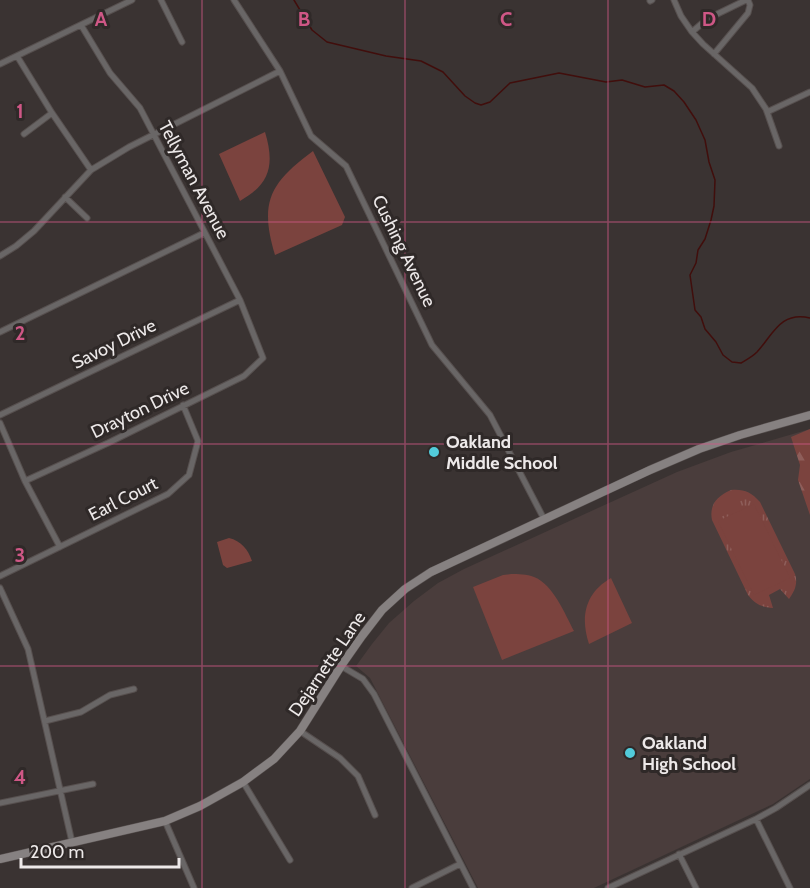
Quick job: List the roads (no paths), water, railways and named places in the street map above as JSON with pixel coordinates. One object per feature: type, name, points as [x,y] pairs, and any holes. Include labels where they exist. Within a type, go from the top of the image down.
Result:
[{"type":"main road","name":"Dejarnette Lane","points":[[0,859],[165,821],[200,806],[243,782],[274,759],[300,731],[341,666],[382,610],[431,572],[699,449],[810,416]]},
{"type":"street","points":[[0,64],[132,0]]},
{"type":"street","points":[[161,0],[182,42]]},
{"type":"street","name":"Cushing Avenue","points":[[234,0],[280,71],[311,136],[346,166],[432,345],[490,415],[544,519]]},
{"type":"street","points":[[674,0],[692,32],[752,87],[767,112],[779,146]]},
{"type":"street","points":[[692,32],[707,19],[747,0],[750,4],[748,13],[714,54]]},
{"type":"street","name":"Tellyman Avenue","points":[[81,25],[110,73],[140,108],[240,300],[263,358]]},
{"type":"street","points":[[17,56],[91,170]]},
{"type":"street","points":[[0,256],[23,241],[91,170],[129,147],[280,71]]},
{"type":"street","points":[[767,112],[810,92]]},
{"type":"street","points":[[24,134],[52,113]]},
{"type":"street","points":[[65,197],[87,218]]},
{"type":"street","points":[[0,332],[204,233]]},
{"type":"street","name":"Savoy Drive","points":[[0,415],[240,300]]},
{"type":"street","name":"Drayton Drive","points":[[25,481],[108,444],[244,376],[263,358]]},
{"type":"street","name":"Earl Court","points":[[0,576],[168,494],[189,475],[198,441],[183,405]]},
{"type":"street","points":[[0,423],[25,481],[60,547]]},
{"type":"street","points":[[0,588],[28,649],[72,842]]},
{"type":"street","points":[[341,666],[363,679],[375,694],[473,888]]},
{"type":"street","points":[[45,721],[81,712],[110,695],[134,689]]},
{"type":"street","points":[[300,731],[340,758],[358,776],[375,815]]},
{"type":"street","points":[[243,782],[290,860]]},
{"type":"street","points":[[0,803],[93,784]]},
{"type":"street","points":[[608,888],[756,819],[810,785]]},
{"type":"street","points":[[756,819],[790,888]]},
{"type":"street","points":[[165,821],[194,888]]},
{"type":"street","points":[[679,854],[696,888]]},
{"type":"street","points":[[412,888],[460,864]]},
{"type":"waterway","points":[[294,0],[312,30],[327,42],[386,56],[421,61],[443,72],[465,96],[481,105],[490,102],[510,83],[559,73],[606,82],[622,80],[645,87],[664,85],[674,91],[696,120],[705,140],[715,180],[711,220],[690,275],[695,310],[701,317],[705,329],[723,355],[732,362],[741,363],[757,352],[784,321],[791,318],[810,318]]},
{"type":"place","name":"Oakland Middle School","points":[[434,452]]},
{"type":"place","name":"Oakland High School","points":[[630,753]]}]
